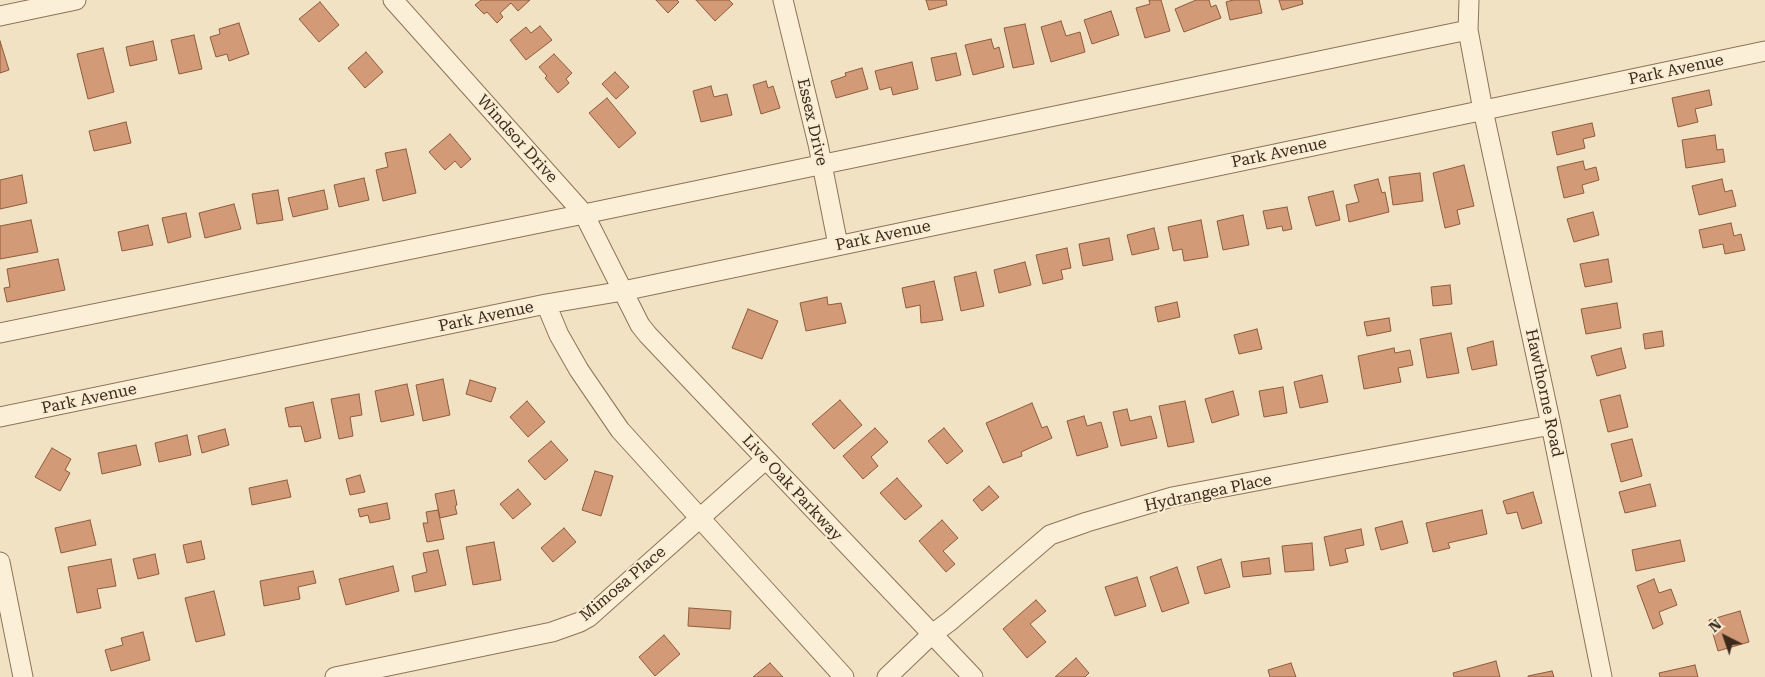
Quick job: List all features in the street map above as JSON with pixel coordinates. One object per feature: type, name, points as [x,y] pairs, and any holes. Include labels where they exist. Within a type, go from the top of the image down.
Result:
[{"type":"street","points":[[0,16],[76,0]]},
{"type":"street","name":"Windsor Drive","points":[[393,0],[584,214],[623,291]]},
{"type":"street","name":"Essex Drive","points":[[783,0],[822,165],[838,245]]},
{"type":"street","name":"Hawthorne Road","points":[[1469,0],[1468,30],[1483,110],[1551,425],[1602,677]]},
{"type":"street","points":[[0,333],[822,165],[1468,30]]},
{"type":"street","name":"Park Avenue","points":[[0,417],[546,304],[623,291],[1765,51]]},
{"type":"street","name":"Live Oak Parkway","points":[[623,291],[648,336],[973,677]]},
{"type":"street","points":[[546,304],[559,335],[579,370],[620,430],[844,677]]},
{"type":"street","name":"Hydrangea Place","points":[[886,677],[931,635],[950,621],[1050,535],[1172,497],[1551,425]]},
{"type":"street","name":"Mimosa Place","points":[[335,677],[552,632],[580,622],[589,617],[765,460]]},
{"type":"street","points":[[0,562],[23,677]]},
{"type":"building","points":[[481,0],[530,0],[518,11],[511,3],[500,13],[503,17],[497,23],[487,12],[484,14],[475,5]]},
{"type":"building","points":[[656,0],[677,0],[679,2],[668,13]]},
{"type":"building","points":[[696,0],[729,0],[733,4],[715,21]]},
{"type":"building","points":[[926,0],[946,0],[947,5],[929,10]]},
{"type":"building","points":[[1149,0],[1161,0],[1170,31],[1145,38],[1136,8],[1150,4]]},
{"type":"building","points":[[1196,0],[1209,0],[1211,7],[1216,5],[1221,18],[1184,32],[1175,9]]},
{"type":"building","points":[[1233,0],[1259,0],[1262,13],[1230,20],[1226,2]]},
{"type":"building","points":[[1279,0],[1302,0],[1303,4],[1282,10]]},
{"type":"building","points":[[320,2],[339,25],[319,42],[299,19]]},
{"type":"building","points":[[1111,11],[1119,35],[1092,44],[1084,20]]},
{"type":"building","points":[[1061,21],[1066,36],[1080,32],[1085,52],[1051,62],[1041,27]]},
{"type":"building","points":[[239,23],[249,54],[229,61],[227,54],[216,57],[210,37],[220,34],[219,29]]},
{"type":"building","points":[[1025,24],[1034,64],[1013,68],[1004,28]]},
{"type":"building","points":[[540,26],[552,40],[526,60],[510,40],[526,27],[531,33]]},
{"type":"building","points":[[194,35],[202,69],[179,74],[171,40]]},
{"type":"building","points":[[991,39],[994,49],[999,47],[1004,67],[973,75],[965,45]]},
{"type":"building","points":[[0,41],[9,70],[0,73]]},
{"type":"building","points":[[153,41],[157,60],[130,66],[126,47]]},
{"type":"building","points":[[103,48],[114,92],[88,99],[77,54]]},
{"type":"building","points":[[366,52],[383,72],[365,88],[348,68]]},
{"type":"building","points":[[956,53],[961,75],[936,81],[931,58]]},
{"type":"building","points":[[554,54],[572,73],[566,79],[569,83],[558,93],[545,78],[547,76],[539,67]]},
{"type":"building","points":[[912,62],[918,89],[893,95],[891,87],[880,90],[875,71]]},
{"type":"building","points":[[862,68],[868,89],[836,98],[831,81],[846,76],[845,73]]},
{"type":"building","points":[[615,72],[629,87],[616,99],[602,84]]},
{"type":"building","points":[[766,81],[768,88],[773,86],[780,108],[761,114],[753,85]]},
{"type":"building","points":[[711,86],[714,97],[727,94],[732,115],[701,122],[693,91]]},
{"type":"building","points":[[1709,90],[1712,105],[1695,109],[1698,122],[1678,127],[1672,98]]},
{"type":"building","points":[[607,98],[636,133],[619,148],[589,113]]},
{"type":"building","points":[[126,122],[131,143],[94,151],[89,131]]},
{"type":"building","points":[[1592,123],[1595,136],[1583,139],[1585,148],[1557,155],[1552,132]]},
{"type":"building","points":[[450,134],[471,159],[461,168],[455,161],[445,170],[429,152]]},
{"type":"building","points":[[1715,135],[1717,150],[1723,149],[1725,162],[1686,168],[1682,140]]},
{"type":"building","points":[[406,149],[416,193],[383,201],[376,170],[388,167],[385,153]]},
{"type":"building","points":[[1583,161],[1585,170],[1596,167],[1599,180],[1582,185],[1584,193],[1564,198],[1557,167]]},
{"type":"building","points":[[1464,165],[1474,206],[1457,210],[1460,224],[1445,228],[1433,173]]},
{"type":"building","points":[[1420,173],[1423,201],[1393,205],[1389,177]]},
{"type":"building","points":[[22,175],[27,203],[0,209],[0,180]]},
{"type":"building","points":[[364,178],[369,200],[339,207],[334,185]]},
{"type":"building","points":[[1378,179],[1382,193],[1385,192],[1389,212],[1349,222],[1346,205],[1359,202],[1354,185]]},
{"type":"building","points":[[1722,179],[1725,192],[1732,190],[1736,206],[1699,215],[1692,186]]},
{"type":"building","points":[[278,190],[283,220],[257,224],[252,194]]},
{"type":"building","points":[[324,190],[328,209],[293,217],[288,198]]},
{"type":"building","points":[[1333,191],[1340,220],[1316,226],[1308,197]]},
{"type":"building","points":[[234,204],[241,229],[205,238],[199,213]]},
{"type":"building","points":[[1287,207],[1292,229],[1283,231],[1282,226],[1267,229],[1263,211]]},
{"type":"building","points":[[1593,212],[1599,235],[1574,242],[1567,219]]},
{"type":"building","points":[[186,213],[191,237],[168,243],[162,218]]},
{"type":"building","points":[[1243,215],[1249,245],[1223,250],[1217,221]]},
{"type":"building","points":[[31,220],[38,252],[0,259],[0,226]]},
{"type":"building","points":[[1201,220],[1208,257],[1184,261],[1182,249],[1173,251],[1168,227]]},
{"type":"building","points":[[1731,223],[1734,236],[1741,234],[1745,250],[1725,254],[1723,244],[1703,248],[1699,230]]},
{"type":"building","points":[[148,225],[153,245],[122,251],[118,232]]},
{"type":"building","points":[[1154,228],[1159,249],[1132,255],[1127,235]]},
{"type":"building","points":[[1109,238],[1113,260],[1083,266],[1079,244]]},
{"type":"building","points":[[1067,248],[1071,268],[1061,270],[1063,279],[1043,284],[1036,255]]},
{"type":"building","points":[[58,259],[65,290],[7,302],[4,288],[10,287],[7,269]]},
{"type":"building","points":[[1608,259],[1612,282],[1585,287],[1580,264]]},
{"type":"building","points":[[1025,262],[1031,285],[999,293],[994,270]]},
{"type":"building","points":[[976,272],[984,306],[961,311],[954,277]]},
{"type":"building","points":[[934,281],[943,320],[921,323],[920,305],[906,308],[902,288]]},
{"type":"building","points":[[1450,285],[1452,304],[1433,306],[1431,287]]},
{"type":"building","points":[[827,297],[828,305],[841,303],[846,323],[806,331],[800,303]]},
{"type":"building","points":[[1177,302],[1180,317],[1158,322],[1155,307]]},
{"type":"building","points":[[1617,303],[1621,328],[1586,334],[1581,309]]},
{"type":"building","points":[[748,309],[778,321],[762,359],[732,348]]},
{"type":"building","points":[[1389,318],[1391,331],[1367,336],[1364,322]]},
{"type":"building","points":[[1257,329],[1262,349],[1239,354],[1234,335]]},
{"type":"building","points":[[1662,331],[1664,346],[1645,349],[1643,334]]},
{"type":"building","points":[[1451,333],[1459,373],[1427,378],[1420,339]]},
{"type":"building","points":[[1493,341],[1497,365],[1472,370],[1467,348]]},
{"type":"building","points":[[1394,348],[1395,353],[1410,350],[1413,365],[1398,368],[1401,382],[1364,389],[1358,356]]},
{"type":"building","points":[[1621,348],[1626,368],[1597,376],[1591,356]]},
{"type":"building","points":[[1322,375],[1328,402],[1300,408],[1294,382]]},
{"type":"building","points":[[443,379],[450,415],[423,421],[416,385]]},
{"type":"building","points":[[470,380],[496,388],[491,402],[466,394]]},
{"type":"building","points":[[407,384],[414,415],[381,422],[375,391]]},
{"type":"building","points":[[1283,387],[1287,413],[1264,417],[1259,391]]},
{"type":"building","points":[[1233,391],[1239,415],[1212,423],[1205,399]]},
{"type":"building","points":[[359,394],[362,415],[350,417],[353,436],[339,439],[331,399]]},
{"type":"building","points":[[1620,395],[1628,427],[1608,432],[1600,400]]},
{"type":"building","points":[[840,400],[862,425],[834,449],[812,424]]},
{"type":"building","points":[[527,401],[545,422],[528,437],[510,417]]},
{"type":"building","points":[[1185,401],[1194,442],[1168,447],[1159,406]]},
{"type":"building","points":[[313,402],[321,438],[305,442],[301,426],[289,427],[285,408]]},
{"type":"building","points":[[1032,403],[1042,428],[1047,426],[1052,438],[1021,452],[1022,456],[1003,463],[986,423]]},
{"type":"building","points":[[1127,409],[1130,421],[1151,416],[1157,438],[1121,446],[1113,412]]},
{"type":"building","points":[[1084,416],[1087,426],[1101,422],[1108,447],[1077,456],[1067,421]]},
{"type":"building","points":[[875,428],[888,442],[871,457],[878,466],[863,479],[843,456]]},
{"type":"building","points":[[944,428],[963,451],[947,464],[928,441]]},
{"type":"building","points":[[225,429],[229,445],[202,453],[198,436]]},
{"type":"building","points":[[187,435],[191,455],[159,462],[155,443]]},
{"type":"building","points":[[1632,439],[1642,476],[1621,482],[1611,444]]},
{"type":"building","points":[[551,441],[568,460],[545,480],[528,461]]},
{"type":"building","points":[[136,445],[141,465],[102,474],[98,453]]},
{"type":"building","points":[[52,448],[71,459],[65,470],[70,473],[60,491],[35,477]]},
{"type":"building","points":[[595,471],[613,476],[601,516],[582,510]]},
{"type":"building","points":[[360,475],[365,492],[350,495],[346,479]]},
{"type":"building","points":[[897,478],[922,506],[905,520],[880,493]]},
{"type":"building","points":[[287,480],[291,497],[252,505],[249,488]]},
{"type":"building","points":[[1650,484],[1656,506],[1625,513],[1619,492]]},
{"type":"building","points":[[989,486],[999,497],[982,511],[973,500]]},
{"type":"building","points":[[518,489],[531,504],[513,519],[500,504]]},
{"type":"building","points":[[454,490],[457,514],[440,518],[435,494]]},
{"type":"building","points":[[1533,492],[1542,523],[1522,529],[1517,512],[1507,514],[1503,501]]},
{"type":"building","points":[[387,503],[390,519],[370,523],[368,515],[360,517],[358,509]]},
{"type":"building","points":[[438,510],[444,539],[427,542],[423,523],[428,523],[426,512]]},
{"type":"building","points":[[1482,510],[1487,534],[1448,543],[1450,548],[1433,552],[1426,523]]},
{"type":"building","points":[[90,520],[96,545],[61,553],[55,528]]},
{"type":"building","points":[[942,520],[958,538],[943,551],[955,564],[946,572],[919,541]]},
{"type":"building","points":[[1402,521],[1408,543],[1381,550],[1375,528]]},
{"type":"building","points":[[564,528],[576,542],[553,562],[541,548]]},
{"type":"building","points":[[1361,529],[1364,545],[1345,549],[1348,562],[1330,566],[1324,537]]},
{"type":"building","points":[[1680,540],[1685,561],[1636,571],[1632,550]]},
{"type":"building","points":[[201,541],[205,559],[187,563],[183,545]]},
{"type":"building","points":[[494,542],[501,580],[473,585],[466,547]]},
{"type":"building","points":[[1312,543],[1314,570],[1285,572],[1282,546]]},
{"type":"building","points":[[438,550],[446,585],[415,592],[412,576],[427,572],[423,553]]},
{"type":"building","points":[[155,554],[159,574],[138,579],[133,559]]},
{"type":"building","points":[[1269,558],[1271,574],[1243,577],[1241,562]]},
{"type":"building","points":[[111,559],[116,586],[97,589],[101,608],[77,613],[68,567]]},
{"type":"building","points":[[1221,559],[1230,587],[1205,594],[1197,567]]},
{"type":"building","points":[[393,566],[399,591],[346,605],[339,579]]},
{"type":"building","points":[[1177,567],[1189,603],[1162,612],[1150,577]]},
{"type":"building","points":[[313,571],[316,583],[298,587],[300,599],[264,606],[260,581]]},
{"type":"building","points":[[1137,577],[1146,606],[1115,616],[1105,587]]},
{"type":"building","points":[[1654,579],[1659,593],[1671,589],[1677,605],[1659,612],[1663,624],[1653,629],[1637,586]]},
{"type":"building","points":[[214,591],[225,635],[196,642],[185,598]]},
{"type":"building","points":[[1036,600],[1046,611],[1030,624],[1046,642],[1027,658],[1003,629]]},
{"type":"building","points":[[689,608],[731,611],[730,629],[688,626]]},
{"type":"building","points":[[1740,611],[1749,642],[1718,651],[1709,620]]},
{"type":"building","points":[[143,632],[150,660],[111,671],[105,650],[123,645],[121,638]]},
{"type":"building","points":[[664,635],[680,654],[655,676],[639,657]]},
{"type":"building","points":[[1076,658],[1089,673],[1085,677],[1055,677]]},
{"type":"building","points":[[1496,661],[1500,677],[1454,677],[1453,673]]},
{"type":"building","points":[[770,663],[783,677],[753,677]]},
{"type":"building","points":[[1291,663],[1296,677],[1270,677],[1268,670]]},
{"type":"building","points":[[1695,665],[1698,677],[1660,677],[1659,673]]},
{"type":"building","points":[[1552,671],[1554,677],[1528,677],[1528,676]]}]
